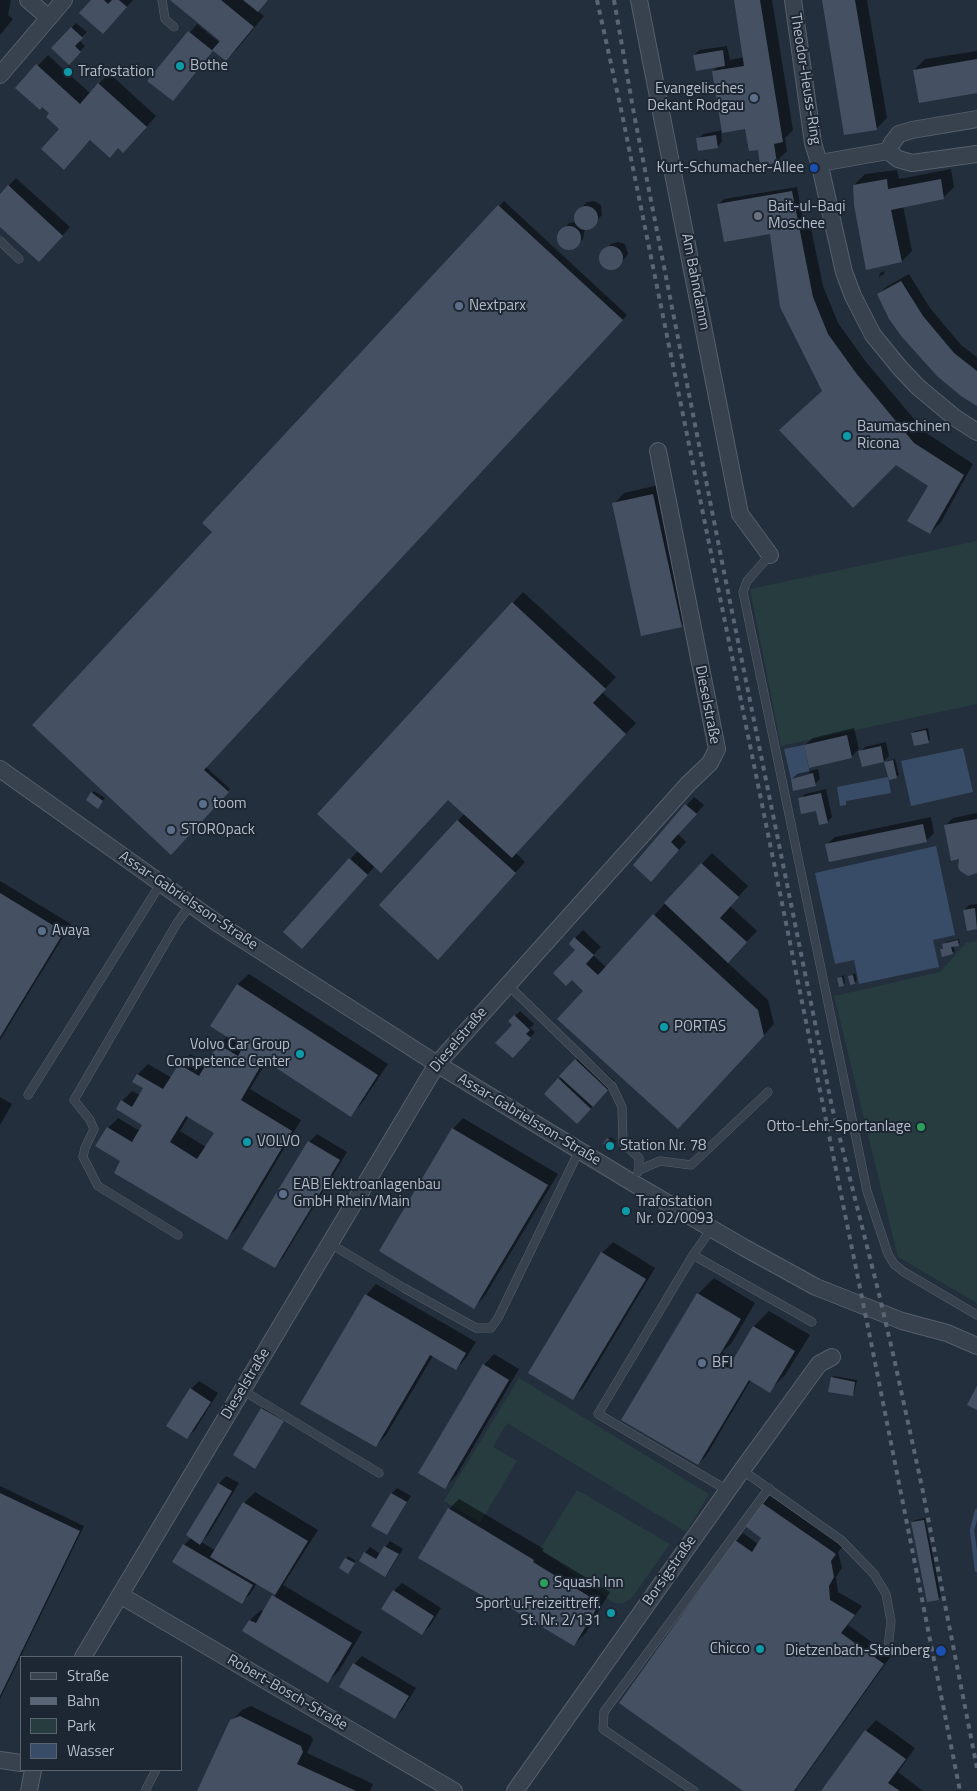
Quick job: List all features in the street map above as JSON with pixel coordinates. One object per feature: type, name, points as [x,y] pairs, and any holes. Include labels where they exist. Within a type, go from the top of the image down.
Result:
[{"type":"street","points":[[28,0],[49,18]]},
{"type":"street","points":[[0,75],[64,0]]},
{"type":"street","name":"Am Bahndamm","points":[[639,0],[740,514],[770,555]]},
{"type":"street","name":"Theodor-Heuss-Ring","points":[[793,0],[813,143],[820,163],[844,272],[860,312],[873,335],[918,387],[954,417],[977,432]]},
{"type":"street","points":[[888,151],[899,134],[977,119]]},
{"type":"street","points":[[820,163],[888,151],[898,159],[912,163],[977,154]]},
{"type":"street","name":"Dieselstraße","points":[[84,1656],[437,1064],[688,784],[710,763],[717,749],[658,451]]},
{"type":"street","name":"Assar-Gabrielsson-Straße","points":[[0,769],[217,923],[437,1064],[579,1151],[636,1176],[712,1228],[816,1287],[902,1321],[947,1333],[977,1346]]},
{"type":"street","name":"Borsigstraße","points":[[515,1791],[727,1490],[819,1364],[832,1356]]},
{"type":"street","name":"Robert-Bosch-Straße","points":[[120,1595],[454,1791]]},
{"type":"street","points":[[0,1760],[20,1763]]},
{"type":"street","points":[[29,1791],[33,1771]]},
{"type":"lane","points":[[162,0],[165,18],[174,27]]},
{"type":"lane","points":[[0,240],[19,259]]},
{"type":"lane","points":[[770,555],[747,581],[743,592],[866,1190],[888,1254],[894,1264],[904,1272],[977,1315]]},
{"type":"lane","points":[[28,1095],[161,883]]},
{"type":"lane","points":[[178,1235],[98,1186],[83,1157],[94,1129],[90,1120],[74,1100],[177,922],[191,904]]},
{"type":"lane","points":[[508,985],[612,1086],[622,1107],[623,1143],[639,1158],[636,1176]]},
{"type":"lane","points":[[636,1176],[660,1161],[691,1165],[768,1092]]},
{"type":"lane","points":[[329,1243],[476,1328],[491,1328],[498,1318],[579,1151]]},
{"type":"lane","points":[[712,1228],[693,1255],[598,1414],[727,1490]]},
{"type":"lane","points":[[693,1255],[812,1322]]},
{"type":"lane","points":[[242,1390],[379,1472]]},
{"type":"lane","points":[[742,1470],[842,1540],[874,1574],[886,1594],[891,1621],[888,1649]]},
{"type":"lane","points":[[694,1791],[603,1730],[604,1712],[769,1488]]},
{"type":"lane","points":[[144,1791],[155,1771]]},
{"type":"green space","points":[[977,541],[977,704],[781,746],[750,589]]},
{"type":"green space","name":"Otto-Lehr-Sportanlage","points":[[977,941],[977,1303],[898,1257],[834,996],[940,972],[966,943]]},
{"type":"green space","points":[[519,1378],[709,1494],[686,1532],[507,1423],[493,1447],[517,1461],[480,1523],[444,1501]]},
{"type":"green space","points":[[577,1490],[670,1544],[631,1599],[623,1603],[614,1603],[540,1549]]},
{"type":"water","points":[[804,745],[810,774],[791,779],[784,749]]},
{"type":"water","points":[[963,748],[973,792],[911,806],[901,761]]},
{"type":"water","points":[[888,777],[891,793],[846,801],[846,805],[840,806],[837,787]]},
{"type":"water","points":[[936,846],[955,935],[933,940],[939,967],[859,984],[854,960],[835,964],[815,873]]},
{"type":"building","points":[[91,0],[104,0],[108,4],[112,0],[119,0],[127,7],[103,34],[79,13]]},
{"type":"building","points":[[170,0],[221,0],[254,27],[226,61],[212,50],[220,41]]},
{"type":"building","points":[[243,0],[268,0],[258,12]]},
{"type":"building","points":[[734,0],[760,0],[783,142],[774,144],[777,163],[760,165],[758,150],[749,151],[745,129],[722,133],[712,71],[744,66]]},
{"type":"building","points":[[822,0],[855,0],[877,130],[844,135]]},
{"type":"building","points":[[71,27],[83,38],[75,46],[81,52],[69,65],[51,48]]},
{"type":"building","name":"Bothe","points":[[188,31],[213,51],[173,101],[147,81]]},
{"type":"building","points":[[723,50],[725,66],[696,71],[693,55]]},
{"type":"building","points":[[977,59],[977,93],[919,103],[913,70]]},
{"type":"building","points":[[36,64],[80,104],[98,83],[147,127],[123,153],[118,148],[110,158],[90,140],[64,170],[41,149],[59,129],[46,117],[49,113],[42,107],[40,110],[15,88]]},
{"type":"building","name":"Trafostation","points":[[66,66],[73,73],[69,78],[62,71]]},
{"type":"building","points":[[716,135],[718,148],[698,151],[696,138]]},
{"type":"building","points":[[887,179],[888,189],[941,179],[944,199],[891,210],[902,262],[866,270],[854,205],[853,185]]},
{"type":"building","points":[[8,185],[63,236],[39,262],[0,227],[0,194]]},
{"type":"building","points":[[792,191],[813,297],[828,334],[856,373],[914,443],[964,475],[930,534],[907,521],[928,486],[896,465],[853,508],[779,430],[822,391],[780,307],[770,234],[724,242],[717,204]]},
{"type":"building","points":[[498,205],[623,320],[204,770],[229,792],[171,855],[32,725],[212,532],[202,523]]},
{"type":"building","points":[[586,206],[591,207],[597,213],[597,223],[591,229],[586,230],[581,229],[575,223],[574,218],[575,213],[581,207]]},
{"type":"building","points":[[569,226],[574,227],[580,233],[580,243],[574,249],[569,250],[564,249],[558,243],[557,238],[558,233],[564,227]]},
{"type":"building","points":[[611,246],[620,249],[623,258],[620,267],[611,270],[602,267],[599,258],[602,249]]},
{"type":"building","points":[[901,281],[923,316],[954,353],[977,371],[977,406],[961,396],[937,376],[902,337],[889,319],[877,294]]},
{"type":"building","points":[[653,494],[682,627],[641,636],[612,503]]},
{"type":"building","points":[[512,602],[606,689],[593,703],[626,734],[512,858],[448,800],[381,873],[317,814]]},
{"type":"building","points":[[926,730],[929,743],[914,746],[911,733]]},
{"type":"building","points":[[847,735],[852,758],[809,768],[804,745]]},
{"type":"building","points":[[881,746],[884,762],[862,767],[858,751]]},
{"type":"building","points":[[893,760],[897,778],[889,780],[884,762]]},
{"type":"building","points":[[813,773],[816,786],[793,791],[791,779]]},
{"type":"building","points":[[91,792],[103,801],[98,809],[86,800]]},
{"type":"building","points":[[821,793],[828,823],[819,825],[816,811],[801,814],[798,798]]},
{"type":"building","points":[[685,804],[697,814],[671,842],[679,850],[651,882],[633,865]]},
{"type":"building","points":[[977,819],[977,873],[968,876],[960,871],[958,867],[959,859],[951,861],[944,825]]},
{"type":"building","points":[[457,820],[516,873],[438,960],[379,905]]},
{"type":"building","points":[[923,824],[927,842],[829,862],[825,844]]},
{"type":"building","points":[[349,858],[368,875],[302,949],[283,932]]},
{"type":"building","points":[[701,863],[739,897],[720,918],[747,942],[728,963],[664,903]]},
{"type":"building","points":[[0,893],[64,932],[0,1037]]},
{"type":"building","points":[[975,908],[977,929],[967,931],[963,910]]},
{"type":"building","name":"PORTAS","points":[[653,914],[758,1010],[764,1036],[678,1129],[557,1019],[583,991],[572,980],[566,986],[553,973],[575,950],[569,944],[574,937],[594,955],[586,964],[598,975]]},
{"type":"building","points":[[958,940],[959,946],[951,947],[953,954],[942,957],[940,949],[943,949],[942,944]]},
{"type":"building","points":[[853,975],[855,984],[850,985],[848,976]]},
{"type":"building","points":[[842,977],[844,986],[839,987],[837,978]]},
{"type":"building","name":"VOLVO","points":[[237,984],[378,1075],[351,1117],[264,1060],[241,1100],[292,1131],[227,1240],[114,1173],[120,1161],[95,1146],[107,1127],[132,1142],[142,1125],[116,1109],[121,1100],[132,1107],[143,1088],[132,1082],[137,1074],[163,1089],[179,1064],[199,1076],[218,1044],[238,1056],[243,1047],[210,1026]],"holes":[[[186,1116],[214,1133],[197,1159],[170,1142]]]},
{"type":"building","points":[[514,1015],[530,1030],[526,1034],[531,1038],[513,1058],[495,1043],[512,1025],[508,1021]]},
{"type":"building","points":[[575,1059],[608,1090],[593,1107],[559,1076]]},
{"type":"building","points":[[558,1078],[591,1109],[577,1124],[544,1094]]},
{"type":"building","points":[[452,1128],[548,1185],[474,1309],[379,1251]]},
{"type":"building","name":"Station Nr. 78","points":[[607,1138],[615,1143],[611,1149],[603,1144]]},
{"type":"building","points":[[308,1141],[340,1160],[275,1268],[242,1249]]},
{"type":"building","name":"Trafostation Nr. 02/0093","points":[[627,1205],[631,1208],[626,1216],[621,1214]]},
{"type":"building","points":[[601,1252],[646,1279],[573,1400],[528,1373]]},
{"type":"building","points":[[697,1293],[741,1319],[716,1361],[728,1368],[753,1326],[795,1351],[770,1393],[749,1380],[698,1465],[621,1420]]},
{"type":"building","points":[[365,1294],[466,1353],[456,1370],[430,1355],[376,1447],[300,1404]]},
{"type":"building","points":[[483,1364],[509,1380],[445,1489],[418,1473]]},
{"type":"building","points":[[831,1377],[855,1382],[853,1396],[828,1392]]},
{"type":"building","points":[[977,1386],[977,1410],[967,1405]]},
{"type":"building","points":[[190,1388],[211,1402],[187,1439],[166,1426]]},
{"type":"building","points":[[261,1408],[284,1421],[255,1469],[233,1455]]},
{"type":"building","points":[[218,1483],[232,1491],[200,1545],[186,1535]]},
{"type":"building","points":[[0,1493],[80,1531],[0,1696]]},
{"type":"building","points":[[391,1493],[407,1502],[387,1535],[371,1526]]},
{"type":"building","points":[[243,1502],[308,1541],[275,1595],[210,1557]]},
{"type":"building","name":"Chicco","points":[[762,1503],[836,1554],[831,1561],[834,1577],[829,1586],[830,1600],[855,1615],[841,1633],[884,1664],[794,1791],[743,1791],[619,1703],[735,1540],[752,1552],[761,1538],[745,1526]]},
{"type":"building","points":[[448,1508],[600,1603],[574,1646],[507,1606],[505,1609],[418,1558]]},
{"type":"building","points":[[924,1520],[939,1600],[927,1602],[911,1522]]},
{"type":"building","points":[[183,1544],[253,1585],[242,1604],[172,1562]]},
{"type":"building","points":[[384,1546],[399,1554],[385,1577],[359,1561],[364,1552],[376,1559]]},
{"type":"building","points":[[345,1558],[355,1563],[348,1574],[339,1568]]},
{"type":"building","points":[[393,1590],[434,1616],[422,1635],[381,1609]]},
{"type":"building","points":[[272,1595],[352,1643],[328,1683],[242,1631],[249,1620],[256,1623]]},
{"type":"building","name":"Sport u.Freizeittreff. St. Nr. 2/131","points":[[611,1608],[615,1610],[610,1618],[606,1616]]},
{"type":"building","points":[[353,1663],[409,1696],[395,1719],[339,1687]]},
{"type":"building","points":[[240,1716],[301,1746],[303,1752],[297,1764],[356,1791],[197,1791],[230,1720]]},
{"type":"building","points":[[865,1730],[906,1759],[888,1783],[900,1791],[821,1791]]},
{"type":"waterway","points":[[977,1511],[972,1530],[977,1570]]},
{"type":"railway","points":[[597,0],[621,109],[873,1352],[960,1791]]},
{"type":"railway","points":[[614,0],[634,114],[724,572],[832,1107],[894,1358],[922,1487],[977,1768]]},
{"type":"place","name":"Bothe","points":[[180,66]]},
{"type":"place","name":"Trafostation","points":[[68,72]]},
{"type":"place","name":"Evangelisches Dekant Rodgau","points":[[754,98]]},
{"type":"place","name":"Kurt-Schumacher-Allee","points":[[814,168]]},
{"type":"place","name":"Bait-ul-Baqi Moschee","points":[[758,216]]},
{"type":"place","name":"Nextparx","points":[[459,306]]},
{"type":"place","name":"Baumaschinen Ricona","points":[[847,436]]},
{"type":"place","name":"toom","points":[[203,804]]},
{"type":"place","name":"STOROpack","points":[[171,830]]},
{"type":"place","name":"Avaya","points":[[42,931]]},
{"type":"place","name":"PORTAS","points":[[664,1027]]},
{"type":"place","name":"Volvo Car Group Competence Center","points":[[300,1054]]},
{"type":"place","name":"Otto-Lehr-Sportanlage","points":[[921,1127]]},
{"type":"place","name":"VOLVO","points":[[247,1142]]},
{"type":"place","name":"Station Nr. 78","points":[[610,1146]]},
{"type":"place","name":"EAB Elektroanlagenbau GmbH Rhein/Main","points":[[283,1194]]},
{"type":"place","name":"Trafostation Nr. 02/0093","points":[[626,1211]]},
{"type":"place","name":"BFI","points":[[702,1363]]},
{"type":"place","name":"Squash Inn","points":[[544,1583]]},
{"type":"place","name":"Sport u.Freizeittreff. St. Nr. 2/131","points":[[611,1613]]},
{"type":"place","name":"Chicco","points":[[760,1649]]},
{"type":"place","name":"Dietzenbach-Steinberg","points":[[941,1651]]}]
